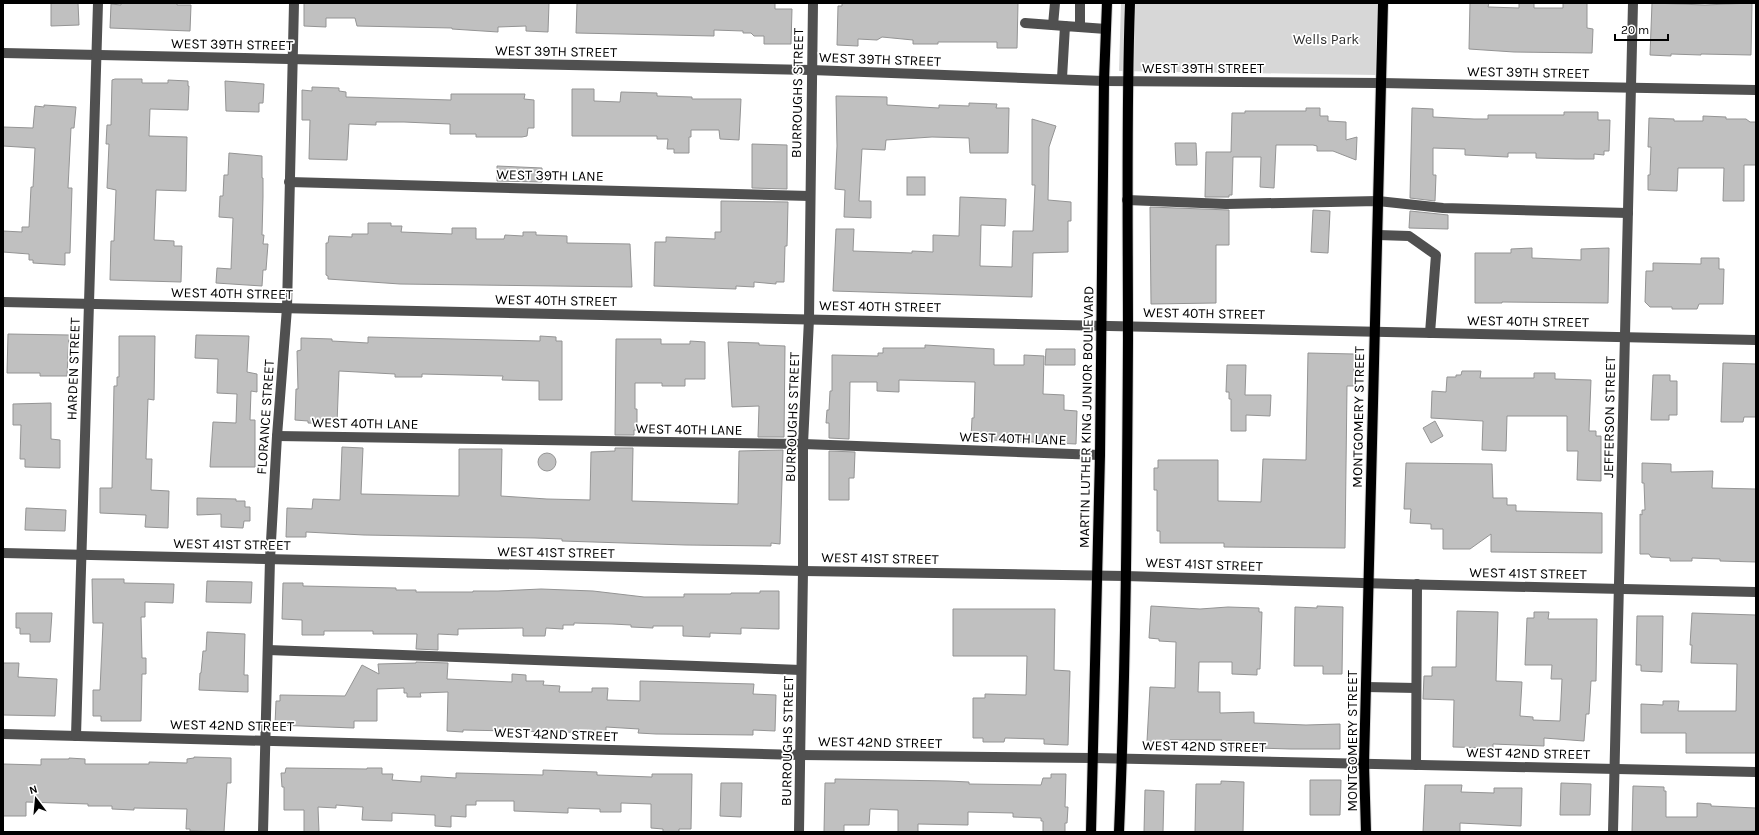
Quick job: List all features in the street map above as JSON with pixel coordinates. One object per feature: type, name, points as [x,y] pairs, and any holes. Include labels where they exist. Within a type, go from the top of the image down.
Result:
[{"type":"main road","name":"MARTIN LUTHER KING JUNIOR BOULEVARD","points":[[1091,832],[1100,455],[1104,81],[1107,3]]},
{"type":"main road","points":[[1119,832],[1122,759],[1125,576],[1128,326],[1127,81],[1130,3]]},
{"type":"main road","name":"MONTGOMERY STREET","points":[[1366,832],[1364,764],[1383,3]]},
{"type":"street","name":"HARDEN STREET","points":[[76,736],[98,3]]},
{"type":"street","name":"FLORANCE STREET","points":[[263,832],[270,559],[277,436],[287,308],[294,3]]},
{"type":"street","name":"BURROUGHS STREET","points":[[800,832],[803,444],[809,319],[813,3]]},
{"type":"street","points":[[1053,25],[1055,3]]},
{"type":"street","points":[[1080,3],[1080,27]]},
{"type":"street","name":"JEFFERSON STREET","points":[[1613,832],[1633,3]]},
{"type":"street","points":[[1025,23],[1106,29]]},
{"type":"street","points":[[1062,78],[1065,26]]},
{"type":"street","name":"WEST 39TH STREET","points":[[3,53],[811,70],[1062,78],[1104,81],[1381,83],[1756,90]]},
{"type":"street","name":"WEST 39TH LANE","points":[[290,182],[810,196]]},
{"type":"street","points":[[1127,200],[1226,204],[1378,201],[1442,208],[1628,213]]},
{"type":"street","points":[[1378,236],[1409,236],[1436,254],[1430,333]]},
{"type":"street","name":"WEST 40TH STREET","points":[[3,302],[1756,340]]},
{"type":"street","name":"WEST 40TH LANE","points":[[277,436],[803,444],[1100,455]]},
{"type":"street","name":"WEST 41ST STREET","points":[[3,553],[803,571],[1097,577],[1125,576],[1756,592]]},
{"type":"street","points":[[1416,765],[1417,584]]},
{"type":"street","points":[[268,650],[801,670]]},
{"type":"street","points":[[1366,687],[1416,688]]},
{"type":"street","name":"WEST 42ND STREET","points":[[3,734],[800,755],[1093,758],[1756,772]]},
{"type":"green space","name":"Wells Park","points":[[1121,3],[1378,3],[1376,75],[1119,71]]},
{"type":"building","points":[[51,3],[78,3],[79,25],[51,26]]},
{"type":"building","points":[[121,3],[177,3],[177,5],[191,5],[190,31],[110,28],[111,4],[121,5]]},
{"type":"building","points":[[304,3],[549,3],[548,32],[526,31],[526,26],[498,27],[498,32],[452,28],[357,26],[355,18],[326,18],[326,27],[304,26]]},
{"type":"building","points":[[577,3],[775,3],[775,9],[792,9],[791,44],[764,44],[764,36],[754,36],[751,33],[743,33],[743,31],[714,30],[714,36],[576,33]]},
{"type":"building","points":[[842,3],[1018,3],[1017,48],[997,48],[997,42],[938,42],[938,44],[913,44],[913,40],[882,37],[877,40],[858,39],[858,46],[837,45],[838,6],[842,6]]},
{"type":"building","points":[[1470,3],[1489,3],[1488,7],[1519,8],[1519,3],[1534,3],[1534,8],[1563,8],[1563,3],[1587,3],[1587,28],[1593,29],[1592,53],[1514,52],[1469,49]]},
{"type":"building","points":[[1652,3],[1705,5],[1752,3],[1751,55],[1650,55]]},
{"type":"building","points":[[142,79],[142,83],[168,83],[168,80],[188,81],[188,110],[150,109],[149,136],[187,137],[186,191],[156,190],[154,240],[174,241],[174,246],[182,246],[181,282],[110,280],[111,241],[114,241],[116,190],[107,188],[109,144],[106,144],[107,125],[111,125],[112,80]]},
{"type":"building","points":[[225,81],[264,84],[263,103],[259,103],[259,112],[226,111]]},
{"type":"building","points":[[312,87],[339,88],[339,91],[346,92],[346,97],[451,100],[451,94],[525,94],[524,99],[534,100],[534,128],[528,128],[527,136],[522,137],[476,137],[476,134],[450,134],[450,124],[376,122],[376,125],[349,124],[347,160],[309,159],[310,120],[302,120],[302,90],[312,91]]},
{"type":"building","points":[[572,89],[594,89],[594,101],[620,102],[621,92],[657,93],[657,96],[692,97],[692,99],[741,99],[739,140],[720,139],[719,130],[691,130],[691,137],[689,137],[689,153],[674,153],[674,149],[667,149],[668,139],[657,139],[657,136],[572,136]]},
{"type":"building","points":[[836,96],[887,97],[887,105],[939,108],[939,105],[969,106],[969,103],[997,104],[996,108],[1009,108],[1008,153],[970,153],[969,138],[932,137],[886,140],[885,150],[862,149],[859,201],[871,201],[871,218],[844,217],[845,190],[835,189],[837,146]]},
{"type":"building","points":[[44,105],[76,107],[74,128],[71,128],[68,188],[72,188],[70,253],[65,253],[65,265],[33,263],[33,260],[29,260],[29,254],[3,252],[3,231],[22,232],[22,227],[29,227],[35,148],[3,146],[3,127],[33,128],[35,106],[44,107]]},
{"type":"building","points":[[1306,108],[1320,108],[1320,116],[1328,116],[1328,121],[1346,122],[1346,140],[1357,137],[1356,160],[1333,151],[1317,151],[1317,146],[1313,145],[1276,145],[1274,188],[1260,187],[1261,157],[1233,157],[1232,195],[1229,195],[1229,197],[1205,197],[1206,152],[1231,152],[1232,113],[1245,113],[1245,111],[1306,111]]},
{"type":"building","points":[[1412,108],[1433,109],[1433,117],[1474,119],[1488,119],[1488,115],[1564,115],[1564,112],[1598,112],[1598,120],[1610,120],[1609,151],[1604,151],[1604,155],[1594,154],[1594,159],[1576,159],[1536,158],[1536,153],[1508,153],[1508,157],[1465,155],[1465,149],[1433,148],[1433,175],[1436,175],[1435,201],[1410,198]]},
{"type":"building","points":[[1703,116],[1726,117],[1726,119],[1746,119],[1750,122],[1756,122],[1756,165],[1744,165],[1744,201],[1723,201],[1724,168],[1678,168],[1677,191],[1648,190],[1651,147],[1648,147],[1649,118],[1674,119],[1674,121],[1703,121]]},
{"type":"building","points":[[1032,119],[1056,126],[1049,147],[1048,200],[1071,202],[1071,221],[1068,221],[1068,252],[1033,253],[1032,297],[833,291],[836,229],[854,229],[853,251],[912,253],[912,251],[933,252],[933,235],[959,236],[960,197],[1006,199],[1005,226],[981,225],[980,266],[1012,267],[1013,231],[1033,231],[1035,185],[1032,185]]},
{"type":"building","points":[[1175,143],[1196,143],[1197,165],[1176,165]]},
{"type":"building","points":[[752,144],[787,145],[787,189],[752,188]]},
{"type":"building","points":[[229,153],[262,156],[262,235],[264,235],[263,244],[268,244],[266,270],[263,270],[262,286],[216,283],[217,268],[231,269],[233,218],[219,217],[220,196],[223,196],[224,175],[228,175]]},
{"type":"building","points":[[497,166],[542,168],[542,182],[497,181]]},
{"type":"building","points":[[907,177],[925,177],[925,195],[907,195]]},
{"type":"building","points":[[721,201],[788,202],[784,282],[776,282],[776,284],[754,282],[754,287],[736,286],[736,289],[654,286],[655,242],[666,242],[666,237],[715,239],[715,232],[721,232]]},
{"type":"building","points":[[1150,207],[1229,210],[1229,245],[1216,245],[1216,303],[1151,304]]},
{"type":"building","points":[[1313,210],[1330,211],[1328,253],[1311,252]]},
{"type":"building","points":[[1410,211],[1448,215],[1448,229],[1409,228]]},
{"type":"building","points":[[368,223],[391,223],[391,226],[402,226],[401,232],[452,234],[452,228],[476,228],[476,239],[504,239],[505,235],[523,236],[523,232],[536,232],[536,235],[567,236],[567,243],[630,244],[632,287],[400,284],[328,279],[328,276],[326,275],[326,243],[328,243],[329,236],[352,237],[352,234],[368,234]]},
{"type":"building","points":[[1532,248],[1532,258],[1581,260],[1581,249],[1609,248],[1608,303],[1475,303],[1475,253],[1511,253],[1511,249]]},
{"type":"building","points":[[1701,258],[1719,258],[1719,269],[1724,269],[1723,304],[1699,304],[1697,309],[1672,309],[1672,307],[1650,307],[1645,302],[1646,271],[1653,271],[1653,263],[1701,264]]},
{"type":"building","points":[[8,334],[69,335],[67,376],[40,376],[40,373],[7,373]]},
{"type":"building","points":[[196,335],[249,336],[247,372],[257,374],[257,392],[251,391],[250,420],[255,420],[255,467],[210,467],[213,422],[236,423],[237,394],[217,393],[218,359],[195,358]]},
{"type":"building","points":[[119,336],[155,336],[154,400],[148,399],[146,459],[152,459],[151,490],[169,491],[168,528],[145,527],[146,515],[100,513],[100,488],[112,488],[114,386],[117,386],[117,377],[119,377]]},
{"type":"building","points":[[540,336],[556,337],[556,341],[562,341],[562,400],[539,400],[539,381],[502,380],[503,376],[422,374],[422,377],[395,377],[395,374],[339,371],[337,424],[308,423],[308,421],[295,420],[296,389],[298,389],[297,351],[301,350],[301,338],[332,339],[332,341],[368,343],[368,337],[540,341]]},
{"type":"building","points":[[616,339],[661,339],[661,344],[690,344],[690,341],[705,342],[705,379],[685,379],[685,386],[662,386],[662,383],[635,383],[637,430],[634,430],[634,435],[615,435]]},
{"type":"building","points":[[728,342],[785,346],[784,437],[758,437],[759,406],[732,407]]},
{"type":"building","points":[[925,345],[994,349],[994,365],[1024,365],[1024,355],[1044,356],[1043,394],[1064,395],[1064,410],[1077,411],[1076,444],[971,439],[972,418],[974,418],[975,382],[899,380],[899,392],[877,391],[877,382],[850,382],[849,439],[829,438],[829,423],[826,423],[827,410],[829,410],[830,391],[832,391],[832,355],[878,356],[878,353],[883,353],[883,348],[925,348]]},
{"type":"building","points":[[1046,349],[1075,349],[1075,365],[1045,365]]},
{"type":"building","points":[[1308,353],[1354,354],[1354,386],[1347,386],[1345,548],[1224,547],[1224,543],[1160,543],[1160,531],[1157,531],[1157,490],[1154,490],[1154,468],[1158,468],[1158,460],[1218,460],[1218,501],[1261,502],[1263,459],[1306,460]]},
{"type":"building","points":[[1723,363],[1756,364],[1756,417],[1744,417],[1743,422],[1721,422]]},
{"type":"building","points":[[1227,365],[1246,365],[1245,395],[1271,395],[1270,416],[1246,415],[1246,431],[1231,431],[1231,399],[1229,399],[1229,392],[1226,392]]},
{"type":"building","points":[[1462,371],[1481,371],[1480,378],[1534,378],[1534,373],[1555,373],[1555,379],[1591,380],[1589,431],[1596,431],[1596,436],[1601,436],[1601,481],[1577,480],[1578,451],[1567,451],[1567,416],[1507,416],[1506,451],[1482,450],[1483,421],[1431,418],[1432,391],[1446,392],[1447,377],[1456,377],[1456,375],[1461,375]]},
{"type":"building","points":[[1653,375],[1670,375],[1670,381],[1677,381],[1677,415],[1669,415],[1669,420],[1651,420]]},
{"type":"building","points":[[51,403],[51,439],[60,440],[60,468],[25,467],[25,459],[20,459],[21,425],[13,425],[13,404]]},
{"type":"building","points":[[1435,421],[1443,436],[1431,443],[1423,428]]},
{"type":"building","points":[[342,447],[363,448],[361,494],[459,496],[459,449],[502,449],[501,496],[590,500],[591,452],[615,451],[615,448],[633,448],[632,501],[738,504],[739,451],[783,450],[780,544],[771,543],[771,546],[686,545],[562,541],[562,539],[535,538],[364,535],[306,532],[306,537],[286,537],[287,508],[312,509],[313,499],[340,500]]},
{"type":"building","points":[[829,451],[855,452],[854,478],[849,478],[849,500],[829,500]]},
{"type":"building","points":[[543,453],[551,453],[556,458],[554,469],[551,471],[543,471],[538,466],[538,458]]},
{"type":"building","points":[[1406,463],[1492,464],[1493,498],[1507,498],[1507,505],[1516,505],[1516,511],[1602,513],[1602,553],[1491,552],[1491,534],[1470,549],[1443,549],[1443,529],[1431,529],[1431,524],[1410,523],[1411,509],[1404,509]]},
{"type":"building","points":[[1642,463],[1671,464],[1671,472],[1713,471],[1712,488],[1756,489],[1756,562],[1720,561],[1720,559],[1692,558],[1692,561],[1670,561],[1670,558],[1651,557],[1649,554],[1640,554],[1640,514],[1642,515],[1642,510],[1645,510],[1644,483],[1642,483]]},
{"type":"building","points":[[197,498],[236,499],[236,501],[245,501],[245,507],[250,507],[250,521],[244,521],[243,528],[221,527],[221,514],[197,515]]},
{"type":"building","points":[[26,508],[66,510],[65,531],[25,530]]},
{"type":"building","points":[[92,579],[124,579],[124,583],[174,584],[173,603],[145,602],[145,617],[141,617],[142,658],[146,658],[146,674],[142,674],[141,721],[101,721],[101,716],[93,716],[93,690],[100,690],[103,623],[93,623]]},
{"type":"building","points":[[207,581],[252,582],[251,603],[206,602]]},
{"type":"building","points":[[283,583],[303,583],[303,586],[396,588],[396,590],[416,590],[416,592],[473,592],[541,589],[593,591],[644,597],[684,597],[684,594],[731,594],[779,591],[779,629],[741,628],[741,634],[710,633],[710,637],[683,636],[683,626],[653,626],[653,628],[631,627],[631,625],[574,623],[574,625],[563,625],[563,629],[546,628],[545,636],[523,636],[523,628],[458,629],[458,635],[438,634],[438,650],[416,649],[417,634],[373,634],[373,631],[324,631],[324,635],[302,635],[302,620],[282,619]]},
{"type":"building","points":[[1151,606],[1200,609],[1228,607],[1259,608],[1259,612],[1262,612],[1260,669],[1257,669],[1257,675],[1232,674],[1232,662],[1199,662],[1198,692],[1220,692],[1220,713],[1254,712],[1254,723],[1306,725],[1340,724],[1340,749],[1222,747],[1222,740],[1170,740],[1170,742],[1147,741],[1150,687],[1175,688],[1176,642],[1159,641],[1159,639],[1149,638]]},
{"type":"building","points":[[1317,606],[1343,607],[1342,674],[1323,674],[1323,666],[1294,666],[1295,607],[1317,608]]},
{"type":"building","points":[[953,609],[1055,609],[1054,670],[1070,671],[1068,745],[1044,744],[1044,739],[1005,738],[1004,742],[983,742],[983,738],[973,738],[973,698],[985,698],[985,694],[1026,695],[1027,656],[953,656]]},
{"type":"building","points":[[1457,611],[1498,612],[1496,681],[1522,682],[1520,716],[1533,717],[1533,720],[1560,721],[1562,679],[1551,679],[1552,665],[1525,665],[1527,618],[1534,618],[1534,612],[1549,612],[1548,619],[1597,619],[1596,681],[1591,681],[1589,714],[1586,714],[1584,741],[1544,738],[1544,746],[1493,744],[1493,748],[1453,747],[1454,700],[1423,699],[1424,676],[1432,676],[1432,667],[1456,667]]},
{"type":"building","points":[[16,613],[52,613],[50,642],[30,642],[30,634],[20,634],[20,628],[16,628]]},
{"type":"building","points":[[1692,613],[1756,615],[1756,753],[1686,753],[1686,733],[1641,733],[1641,704],[1663,705],[1663,701],[1679,701],[1678,711],[1736,711],[1737,664],[1691,663],[1692,645],[1690,645]]},
{"type":"building","points":[[1637,616],[1663,616],[1662,672],[1641,671],[1641,665],[1636,665]]},
{"type":"building","points":[[207,632],[245,634],[244,675],[248,675],[248,692],[199,690],[203,651],[206,651]]},
{"type":"building","points":[[416,662],[448,663],[447,679],[512,682],[512,674],[526,675],[526,681],[544,681],[543,685],[560,686],[559,692],[592,692],[592,688],[608,688],[607,700],[640,701],[640,681],[754,684],[753,694],[776,695],[775,731],[753,730],[753,735],[656,734],[638,733],[639,729],[606,727],[606,733],[463,730],[463,732],[447,731],[448,692],[420,693],[421,697],[407,697],[407,693],[404,693],[404,688],[377,689],[377,721],[354,721],[354,728],[275,725],[276,701],[280,701],[280,695],[345,696],[362,665],[379,674],[378,664]]},
{"type":"building","points":[[3,663],[19,663],[18,677],[57,679],[55,716],[3,715]]},
{"type":"building","points":[[194,757],[231,758],[231,783],[227,783],[224,832],[190,831],[190,829],[186,829],[187,809],[134,808],[134,810],[112,809],[112,806],[88,806],[88,804],[26,802],[26,816],[3,816],[3,764],[41,765],[41,759],[69,758],[85,759],[85,764],[149,764],[149,762],[187,763],[187,759]]},
{"type":"building","points":[[286,768],[382,768],[382,774],[393,774],[392,780],[421,782],[421,776],[456,778],[456,773],[543,775],[543,770],[597,772],[597,775],[652,777],[652,774],[692,774],[691,829],[679,829],[679,832],[663,832],[663,829],[651,828],[651,804],[621,803],[621,812],[600,812],[600,809],[568,808],[568,813],[514,811],[514,801],[476,801],[476,805],[466,805],[466,817],[451,816],[451,827],[435,826],[435,815],[392,813],[392,821],[362,820],[363,807],[336,805],[336,808],[318,807],[319,832],[304,832],[304,810],[284,810],[284,787],[282,787],[281,773],[285,773]]},
{"type":"building","points":[[1051,774],[1066,774],[1065,807],[1068,807],[1065,832],[1043,832],[1043,821],[1041,821],[1041,818],[1013,817],[1013,813],[968,812],[968,825],[918,824],[918,832],[898,832],[898,810],[870,809],[869,825],[844,825],[844,832],[824,832],[825,783],[835,783],[835,779],[948,781],[969,782],[969,784],[1041,785],[1043,778],[1051,778]]},
{"type":"building","points":[[1310,780],[1341,780],[1340,815],[1310,815]]},
{"type":"building","points":[[1221,781],[1244,782],[1243,832],[1195,832],[1196,784],[1221,784]]},
{"type":"building","points":[[721,783],[742,783],[741,817],[720,816]]},
{"type":"building","points":[[1561,783],[1591,784],[1590,815],[1560,815]]},
{"type":"building","points":[[1425,785],[1462,785],[1461,792],[1494,793],[1494,788],[1522,788],[1521,826],[1460,823],[1460,832],[1423,832]]},
{"type":"building","points":[[1633,786],[1664,787],[1664,791],[1666,791],[1666,817],[1697,817],[1697,803],[1711,804],[1711,806],[1756,808],[1756,831],[1632,832]]},
{"type":"building","points":[[1145,790],[1164,791],[1163,832],[1144,832]]}]
